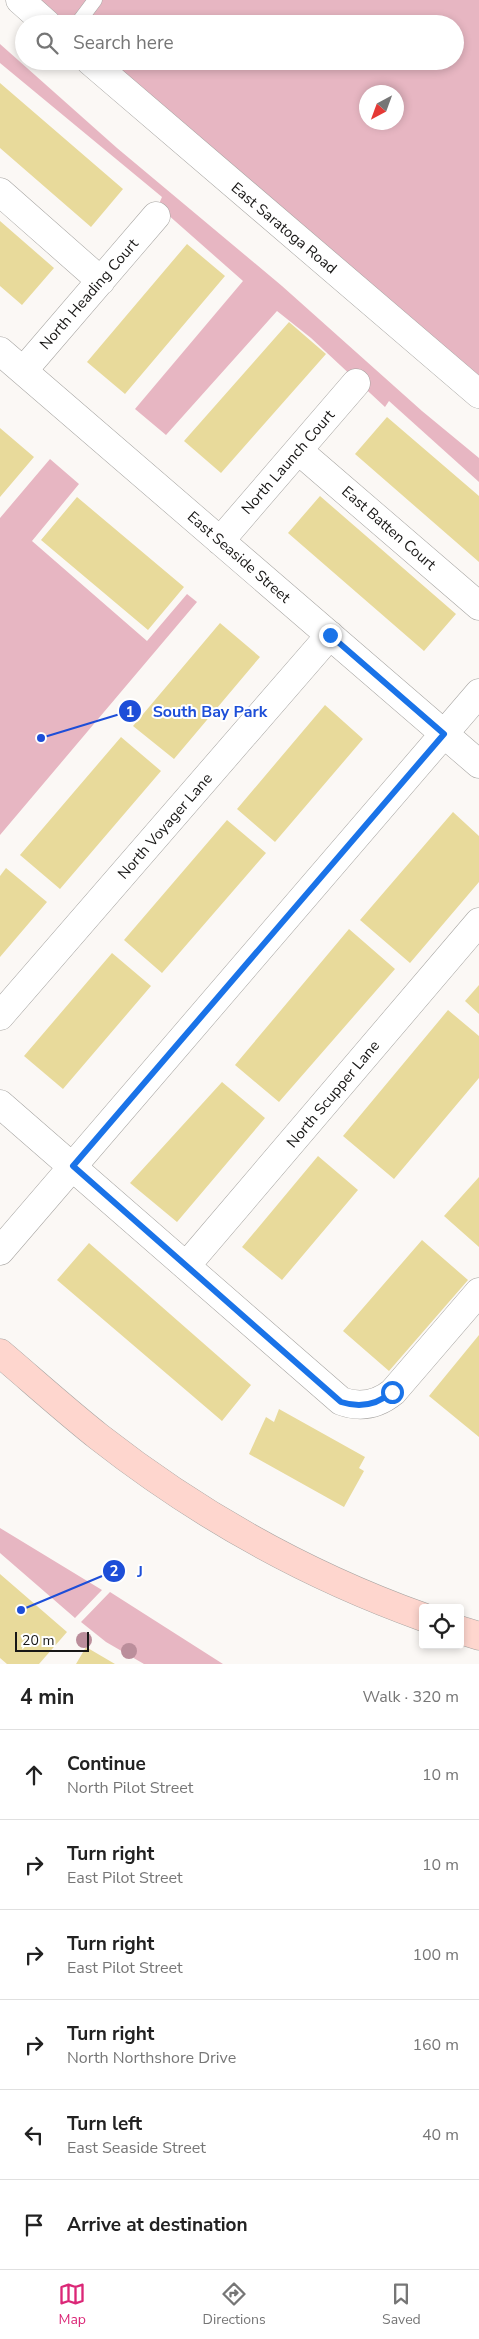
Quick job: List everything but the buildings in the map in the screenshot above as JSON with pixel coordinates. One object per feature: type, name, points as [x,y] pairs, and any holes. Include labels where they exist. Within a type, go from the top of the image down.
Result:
[{"type":"main road","points":[[0,1353],[98,1436],[168,1487],[209,1513],[301,1565],[349,1588],[419,1615]]},
{"type":"main road","points":[[464,1631],[479,1636]]},
{"type":"street","points":[[20,0],[37,15]]},
{"type":"street","name":"East Saratoga Road","points":[[101,70],[479,394]]},
{"type":"street","points":[[0,192],[101,281]]},
{"type":"street","name":"North Heading Court","points":[[23,371],[156,216]]},
{"type":"street","name":"East Seaside Street","points":[[1,353],[479,764]]},
{"type":"street","name":"North Launch Court","points":[[220,541],[356,383]]},
{"type":"street","name":"East Batten Court","points":[[298,451],[479,606]]},
{"type":"street","name":"North Voyager Lane","points":[[0,1016],[330,635]]},
{"type":"street","points":[[0,1251],[479,693]]},
{"type":"street","name":"North Scupper Lane","points":[[186,1266],[479,922]]},
{"type":"street","points":[[0,1104],[341,1402],[350,1405],[366,1405],[385,1399],[479,1292]]},
{"type":"lane","points":[[84,15],[95,0]]},
{"type":"shaded area","points":[[22,0],[479,0],[479,380],[107,70],[464,70],[464,15],[40,15]]},
{"type":"shaded area","points":[[0,44],[15,57],[15,70],[29,70],[117,148],[282,286],[422,411],[479,458],[479,482],[389,401],[385,407],[311,338],[277,311],[166,435],[135,409],[243,281],[158,206],[162,197],[0,63]]},
{"type":"shaded area","points":[[50,459],[79,484],[32,541],[147,641],[187,594],[197,602],[0,835],[0,518]]},
{"type":"shaded area","points":[[0,1528],[102,1590],[75,1618],[0,1553]]},
{"type":"shaded area","points":[[110,1592],[223,1664],[144,1664],[106,1642],[81,1622]]},
{"type":"place","name":"South Bay Park","points":[[41,738]]},
{"type":"place","name":"J","points":[[21,1610]]},
{"type":"route","points":[[330,635],[444,734],[73,1166],[341,1402],[357,1406],[366,1405],[385,1399],[392,1392]]}]
